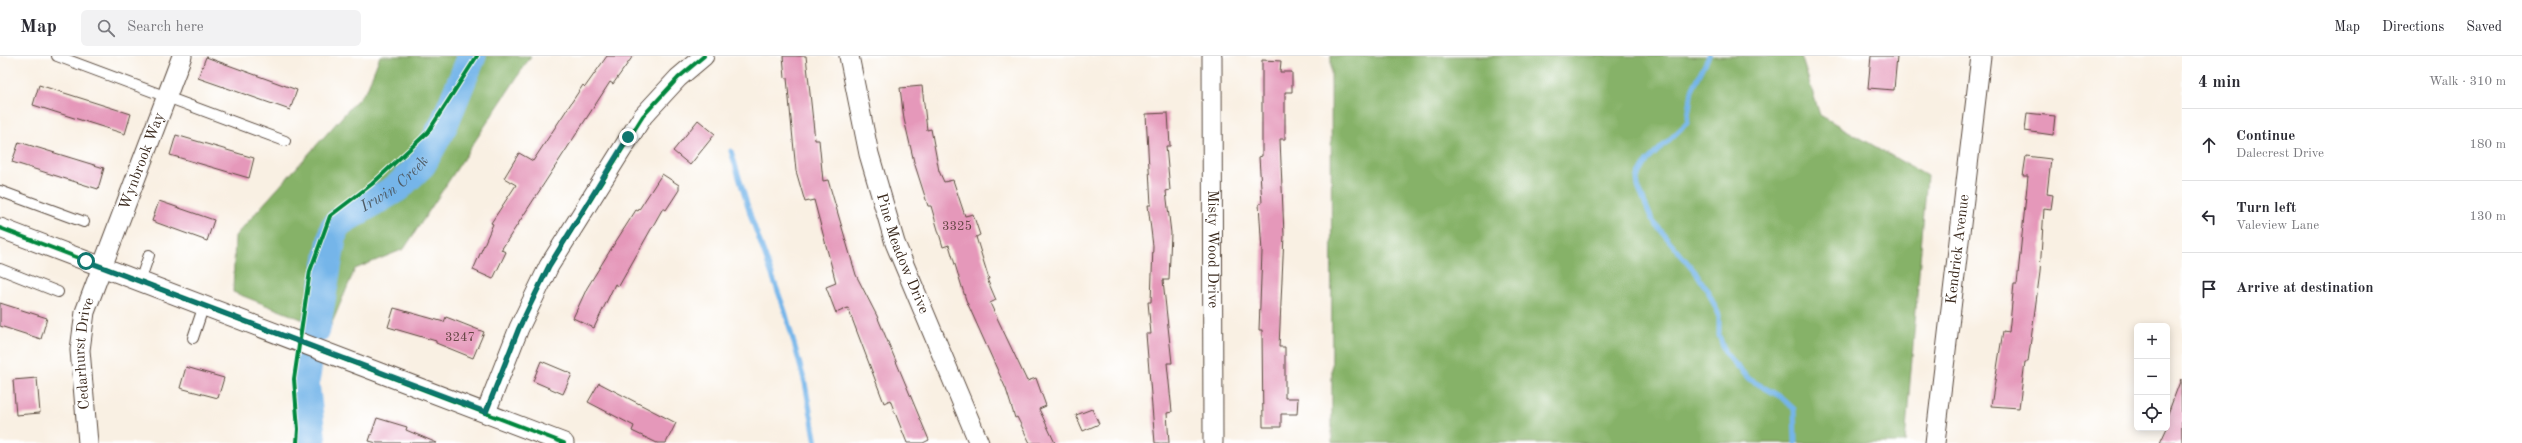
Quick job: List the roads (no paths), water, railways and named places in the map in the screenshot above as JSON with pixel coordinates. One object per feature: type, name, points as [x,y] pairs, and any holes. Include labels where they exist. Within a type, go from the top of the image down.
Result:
[{"type":"street","name":"Wynbrook Way","points":[[102,267],[182,56]]},
{"type":"street","points":[[486,412],[519,328],[553,259],[644,116],[678,78],[704,56]]},
{"type":"street","name":"Pine Meadow Drive","points":[[849,56],[868,154],[895,243],[979,443]]},
{"type":"street","name":"Misty Wood Drive","points":[[1212,56],[1213,443]]},
{"type":"street","name":"Kendrick Avenue","points":[[1935,443],[1981,56]]},
{"type":"street","points":[[0,228],[564,443]]},
{"type":"street","name":"Cedarhurst Drive","points":[[88,443],[80,350],[85,312],[102,267]]},
{"type":"lane","points":[[57,56],[285,141]]},
{"type":"lane","points":[[0,191],[84,222]]},
{"type":"lane","points":[[140,281],[149,255]]},
{"type":"lane","points":[[0,269],[58,292]]},
{"type":"lane","points":[[193,338],[204,305]]},
{"type":"waterway","name":"Irwin Creek","points":[[316,329],[334,228],[341,221],[397,188],[422,164],[444,124],[472,56]]},
{"type":"waterway","points":[[1709,56],[1692,90],[1687,123],[1647,161],[1637,178],[1638,187],[1652,220],[1697,274],[1710,295],[1719,315],[1719,335],[1725,353],[1749,379],[1781,397],[1794,409],[1795,443]]},
{"type":"waterway","points":[[731,151],[751,217],[785,311],[805,383],[816,443]]},
{"type":"waterway","name":"Irwin Creek","points":[[309,358],[305,382],[312,443]]}]
